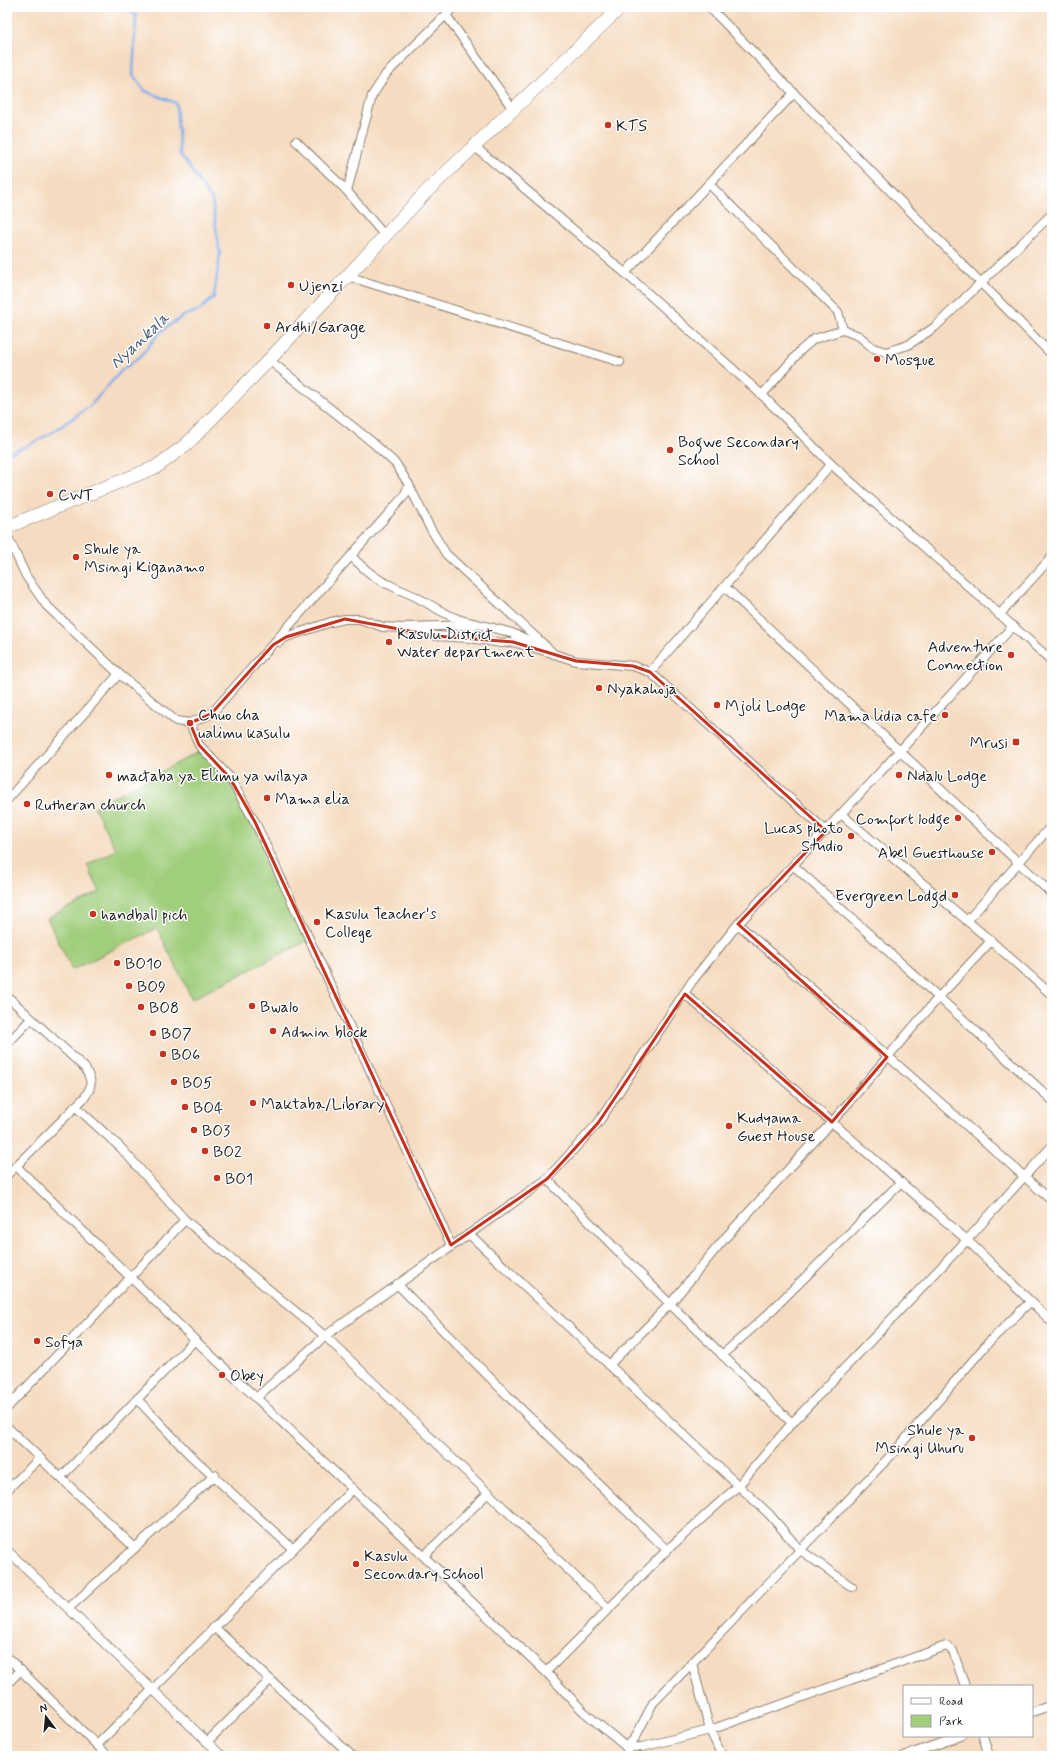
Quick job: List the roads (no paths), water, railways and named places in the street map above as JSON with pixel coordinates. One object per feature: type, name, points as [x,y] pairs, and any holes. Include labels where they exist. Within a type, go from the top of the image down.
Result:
[{"type":"highway","points":[[7,527],[156,467],[186,445],[269,360],[426,192],[621,7]]},
{"type":"street","points":[[347,191],[372,96],[386,74],[454,7]]},
{"type":"street","points":[[713,9],[1052,356]]},
{"type":"street","points":[[446,15],[513,109]]},
{"type":"street","points":[[625,273],[794,93]]},
{"type":"street","points":[[296,141],[347,191],[385,236]]},
{"type":"street","points":[[474,146],[625,273],[762,395],[831,464],[1052,661]]},
{"type":"street","points":[[709,184],[838,312],[843,330]]},
{"type":"street","points":[[762,395],[801,350],[814,339],[843,330],[859,336],[873,348],[886,352],[908,345],[935,326],[1052,214]]},
{"type":"street","points":[[347,276],[620,362]]},
{"type":"street","points":[[269,360],[372,442],[396,464],[409,485],[429,526],[446,554],[554,654]]},
{"type":"street","points":[[650,672],[831,464]]},
{"type":"street","points":[[7,535],[26,576],[46,605],[119,674],[176,721],[190,723],[211,714],[404,496],[409,485]]},
{"type":"street","points":[[351,556],[368,572],[389,585],[408,593],[458,619],[509,631],[530,640],[544,651]]},
{"type":"street","points":[[1000,615],[1052,557]]},
{"type":"street","points":[[725,587],[1052,894]]},
{"type":"street","points":[[273,645],[286,637],[345,619],[360,619],[383,627],[402,628],[434,625],[468,626],[480,624]]},
{"type":"street","points":[[256,1398],[326,1336],[397,1284],[547,1179],[598,1124],[694,980],[738,924],[794,866],[899,752],[1012,626]]},
{"type":"street","points":[[402,628],[436,636],[470,638],[501,643],[513,642],[576,661],[633,666],[650,672],[826,831]]},
{"type":"street","points":[[7,800],[119,674]]},
{"type":"street","points":[[190,723],[200,745],[230,778],[254,822],[451,1246]]},
{"type":"street","points":[[841,814],[967,920],[1052,995]]},
{"type":"street","points":[[967,920],[1052,825]]},
{"type":"street","points":[[794,866],[1052,1100]]},
{"type":"street","points":[[738,924],[1052,1201]]},
{"type":"street","points":[[609,1365],[670,1304],[725,1238],[832,1122],[938,998],[991,941]]},
{"type":"street","points":[[685,994],[966,1240],[1052,1322]]},
{"type":"street","points":[[7,996],[85,1068],[91,1079],[91,1087],[75,1106],[7,1175]]},
{"type":"street","points":[[7,1044],[31,1019]]},
{"type":"street","points":[[75,1106],[121,1148],[185,1220],[326,1336],[609,1609]]},
{"type":"street","points":[[546,1672],[667,1550],[738,1486],[792,1423],[966,1240],[1052,1146]]},
{"type":"street","points":[[16,1166],[195,1340],[546,1672],[584,1712],[626,1747],[630,1756]]},
{"type":"street","points":[[547,1179],[670,1304],[792,1423]]},
{"type":"street","points":[[722,1355],[766,1316],[901,1182]]},
{"type":"street","points":[[7,1408],[185,1220]]},
{"type":"street","points":[[468,1234],[769,1514],[799,1549],[852,1587]]},
{"type":"street","points":[[397,1284],[518,1405],[667,1550]]},
{"type":"street","points":[[626,1747],[635,1738],[653,1703],[799,1549],[896,1450],[987,1344],[1031,1301]]},
{"type":"street","points":[[61,1477],[195,1340]]},
{"type":"street","points":[[137,1399],[189,1454],[215,1475],[293,1549]]},
{"type":"street","points":[[7,1427],[135,1548]]},
{"type":"street","points":[[7,1490],[40,1458]]},
{"type":"street","points":[[69,1608],[215,1475]]},
{"type":"street","points":[[97,1745],[152,1688],[353,1489]]},
{"type":"street","points":[[424,1556],[489,1492]]},
{"type":"street","points":[[7,1550],[222,1756]]},
{"type":"street","points":[[214,1627],[352,1756]]},
{"type":"street","points":[[626,1747],[642,1747],[710,1730],[946,1646],[953,1651],[965,1685]]},
{"type":"street","points":[[7,1657],[108,1756]]},
{"type":"street","points":[[692,1663],[710,1730],[722,1756]]},
{"type":"street","points":[[7,1684],[21,1670]]},
{"type":"street","points":[[207,1742],[270,1680]]},
{"type":"street","points":[[1033,1712],[1052,1705]]},
{"type":"street","points":[[906,1756],[958,1737]]},
{"type":"street","points":[[983,1737],[990,1756]]},
{"type":"waterway","name":"Nyankala","points":[[7,453],[25,447],[53,432],[90,406],[122,370],[141,356],[160,332],[183,316],[200,310],[214,297],[220,254],[212,200],[180,154],[176,103],[145,91],[133,75],[136,16],[126,7]]},
{"type":"place","name":"KTS","points":[[608,125]]},
{"type":"place","name":"Ujenzi","points":[[291,285]]},
{"type":"place","name":"Ardhi/Garage","points":[[267,326]]},
{"type":"place","name":"Mosque","points":[[877,359]]},
{"type":"place","name":"Bogwe Secondary School","points":[[670,450]]},
{"type":"place","name":"CWT","points":[[50,494]]},
{"type":"place","name":"Shule ya Msingi Kiganamo","points":[[76,557]]},
{"type":"place","name":"Kasulu District Water department","points":[[389,642]]},
{"type":"place","name":"Adventure Connection","points":[[1011,655]]},
{"type":"place","name":"Nyakahoja","points":[[599,688]]},
{"type":"place","name":"Mjoli Lodge","points":[[717,705]]},
{"type":"place","name":"Mama lidia cafe","points":[[945,715]]},
{"type":"place","name":"Chuo cha ualimu kasulu","points":[[190,723]]},
{"type":"place","name":"Mrusi","points":[[1016,742]]},
{"type":"place","name":"mactaba ya Elimu ya wilaya","points":[[109,775]]},
{"type":"place","name":"Ndalu Lodge","points":[[899,775]]},
{"type":"place","name":"Mama elia","points":[[267,798]]},
{"type":"place","name":"Rutheran church","points":[[27,804]]},
{"type":"place","name":"Comfort lodge","points":[[958,818]]},
{"type":"place","name":"Lucas photo Studio","points":[[851,836]]},
{"type":"place","name":"Abel Guesthouse","points":[[992,852]]},
{"type":"place","name":"Evergreen Lodgd","points":[[955,895]]},
{"type":"place","name":"handball pich","points":[[93,914]]},
{"type":"place","name":"Kasulu Teacher's College","points":[[317,922]]},
{"type":"place","name":"BO10","points":[[117,963]]},
{"type":"place","name":"BO9","points":[[129,986]]},
{"type":"place","name":"Bwalo","points":[[252,1006]]},
{"type":"place","name":"BO8","points":[[141,1007]]},
{"type":"place","name":"Admin block","points":[[273,1031]]},
{"type":"place","name":"BO7","points":[[153,1033]]},
{"type":"place","name":"BO6","points":[[163,1054]]},
{"type":"place","name":"BO5","points":[[174,1082]]},
{"type":"place","name":"Maktaba/Library","points":[[253,1103]]},
{"type":"place","name":"BO4","points":[[185,1107]]},
{"type":"place","name":"Kudyama Guest House","points":[[729,1126]]},
{"type":"place","name":"BO3","points":[[194,1130]]},
{"type":"place","name":"BO2","points":[[205,1151]]},
{"type":"place","name":"BO1","points":[[217,1178]]},
{"type":"place","name":"Sofya","points":[[37,1341]]},
{"type":"place","name":"Obey","points":[[222,1375]]},
{"type":"place","name":"Shule ya Msingi Uhuru","points":[[972,1438]]},
{"type":"place","name":"Kasulu Secondary School","points":[[356,1564]]}]
